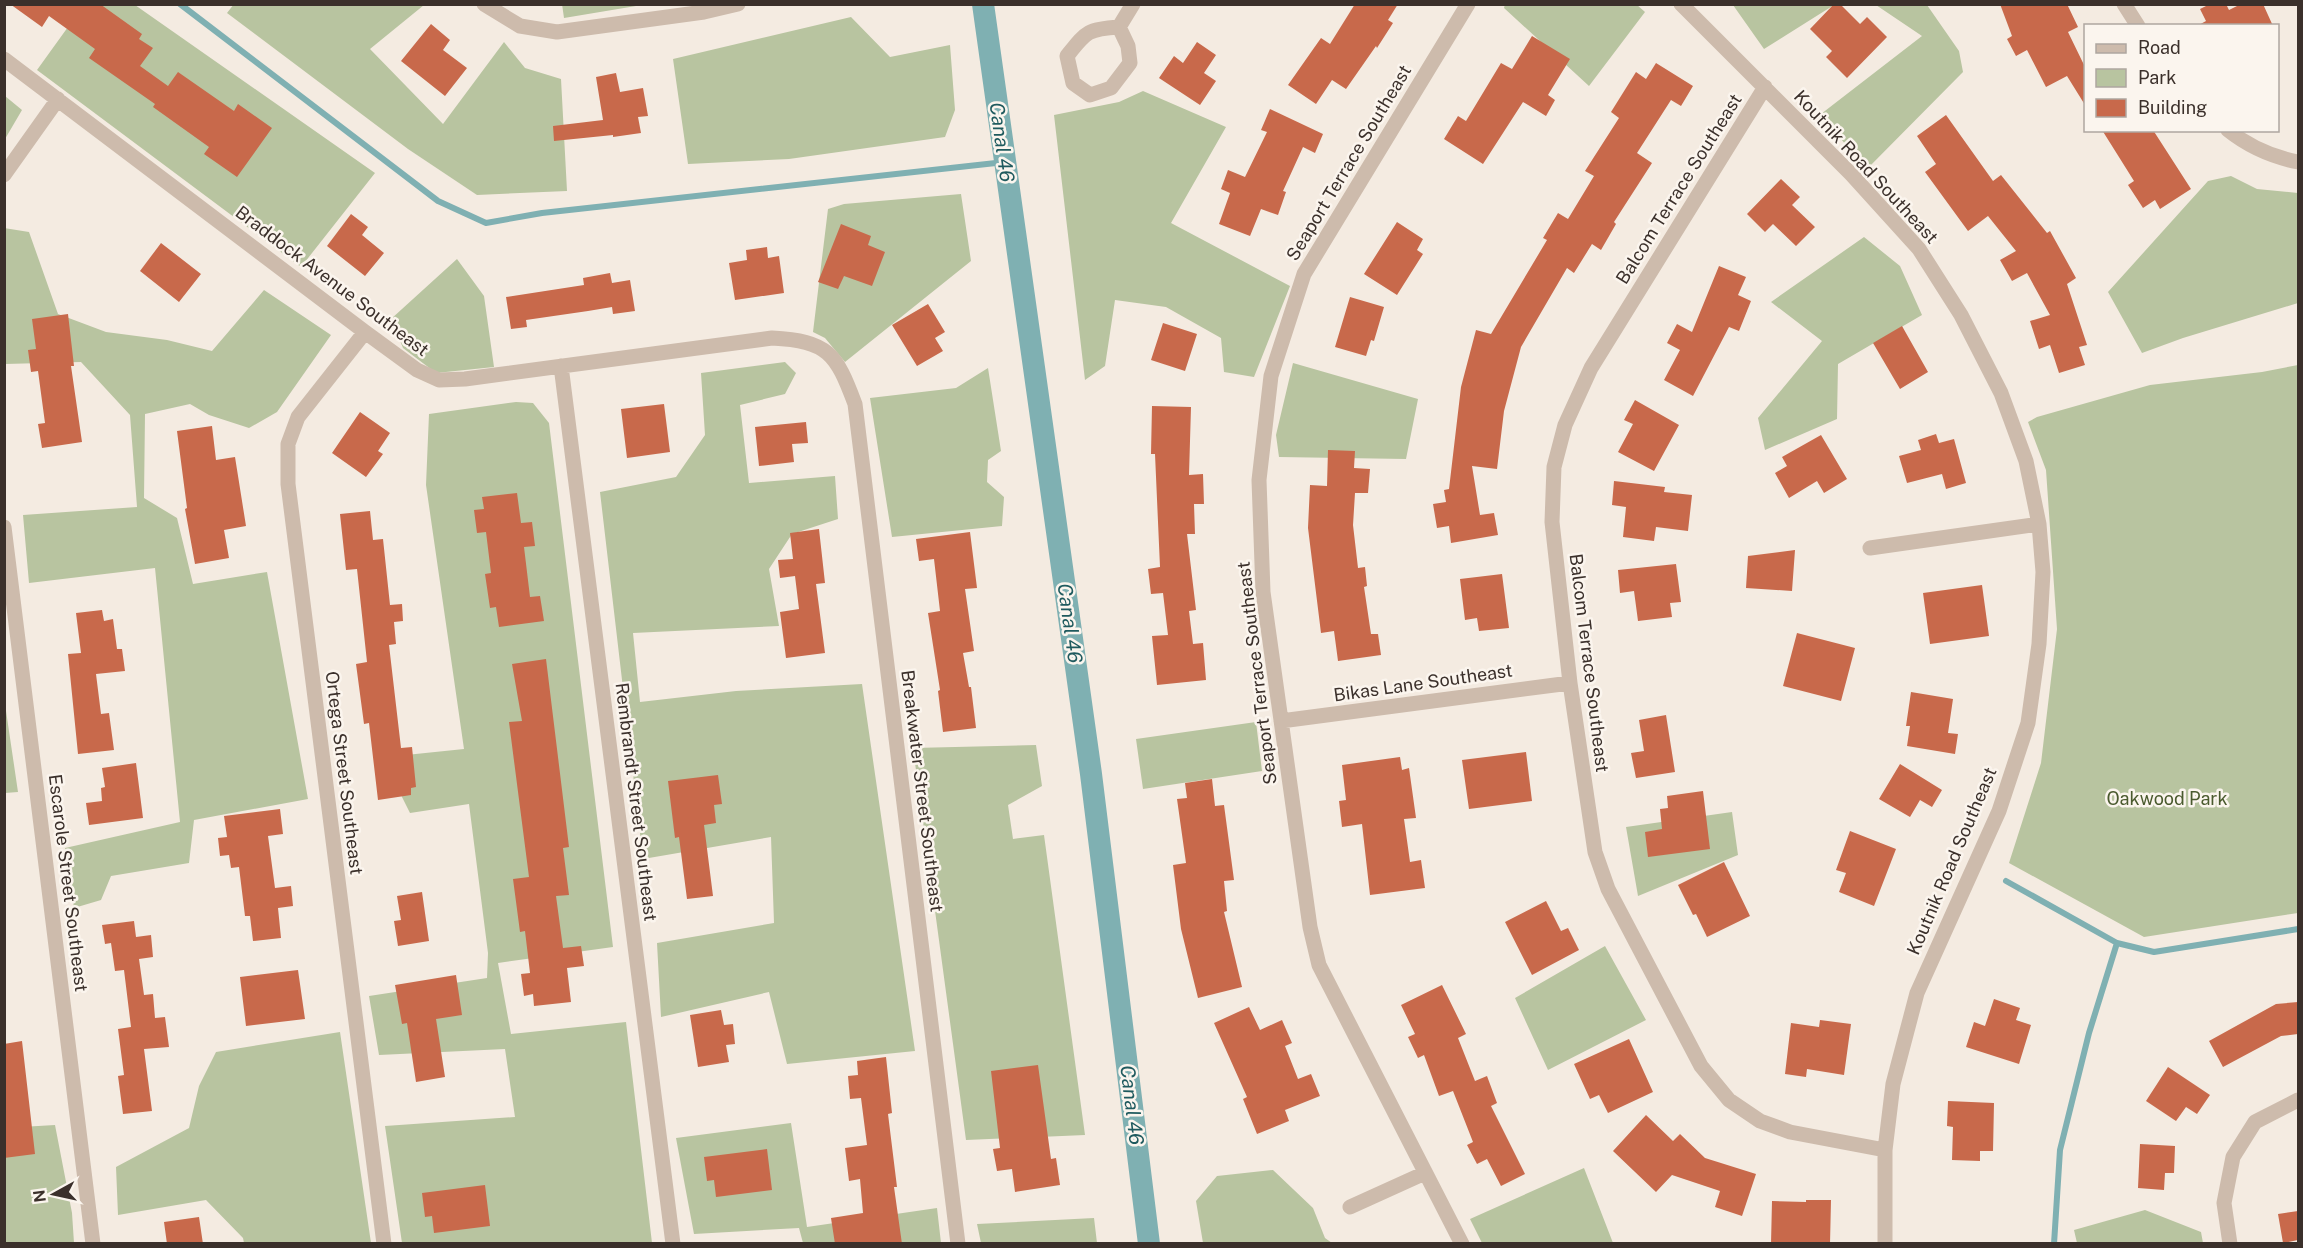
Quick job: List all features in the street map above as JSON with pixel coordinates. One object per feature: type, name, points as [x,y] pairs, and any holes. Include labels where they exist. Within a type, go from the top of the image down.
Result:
[{"type":"street","points":[[484,4],[520,26],[557,32],[704,12],[738,4]]},
{"type":"street","points":[[1119,27],[1133,4]]},
{"type":"street","name":"Seaport Terrace Southeast","points":[[1462,1244],[1319,965],[1310,927],[1263,592],[1260,492],[1271,376],[1304,274],[1468,4]]},
{"type":"street","name":"Koutnik Road Southeast","points":[[1681,4],[1851,174],[1918,249],[1961,315],[2001,393],[2026,461],[2039,524],[2043,572],[2039,644],[2028,723],[1999,811],[1917,993],[1893,1084],[1885,1150],[1885,1244]]},
{"type":"street","points":[[2124,4],[2137,24]]},
{"type":"street","points":[[1119,27],[1128,46],[1130,63],[1111,88],[1090,95],[1073,83],[1067,56],[1085,33],[1102,28],[1119,27]]},
{"type":"street","name":"Braddock Avenue Southeast","points":[[4,59],[365,332],[417,370],[439,380],[465,379],[771,338],[802,340],[826,351]]},
{"type":"street","name":"Balcom Terrace Southeast","points":[[1765,87],[1591,368],[1565,424],[1554,467],[1552,522],[1570,682],[1595,852],[1605,879],[1701,1066],[1729,1100],[1760,1120],[1790,1132],[1885,1150]]},
{"type":"street","points":[[4,175],[58,99]]},
{"type":"street","points":[[2230,132],[2243,142],[2286,160],[2298,162]]},
{"type":"street","name":"Ortega Street Southeast","points":[[365,332],[298,417],[288,444],[288,483],[384,1244]]},
{"type":"street","name":"Breakwater Street Southeast","points":[[826,351],[842,370],[855,404],[958,1244]]},
{"type":"street","name":"Rembrandt Street Southeast","points":[[561,366],[672,1244]]},
{"type":"street","points":[[1870,548],[2039,524]]},
{"type":"street","name":"Escarole Street Southeast","points":[[4,527],[93,1244]]},
{"type":"street","name":"Bikas Lane Southeast","points":[[1281,721],[1570,682]]},
{"type":"street","points":[[2230,1244],[2224,1203],[2233,1157],[2255,1122],[2298,1100]]},
{"type":"street","points":[[1350,1207],[1425,1173]]},
{"type":"green space","points":[[234,4],[424,5],[370,49],[443,124],[504,42],[525,68],[561,79],[567,191],[477,195],[408,149],[227,13]]},
{"type":"green space","points":[[562,4],[642,4],[642,5],[564,18]]},
{"type":"green space","points":[[1505,4],[1636,4],[1645,12],[1589,86],[1504,8]]},
{"type":"green space","points":[[69,5],[135,5],[375,173],[301,267],[37,70],[73,20]]},
{"type":"green space","points":[[1733,5],[1834,5],[1764,49]]},
{"type":"green space","points":[[1876,5],[1927,5],[1959,51],[1963,72],[1866,170],[1821,114],[1922,36]]},
{"type":"green space","points":[[851,17],[890,57],[950,45],[955,110],[945,137],[789,159],[688,164],[673,59]]},
{"type":"green space","points":[[1143,91],[1226,127],[1171,223],[1290,286],[1254,377],[1224,372],[1221,338],[1166,307],[1115,300],[1105,366],[1085,380],[1054,115],[1119,102]]},
{"type":"green space","points":[[5,96],[22,110],[5,139]]},
{"type":"green space","points":[[2231,176],[2257,189],[2298,193],[2298,303],[2142,353],[2108,292],[2208,181]]},
{"type":"green space","points":[[961,194],[971,261],[845,362],[825,338],[813,332],[828,209],[844,204]]},
{"type":"green space","points":[[4,228],[29,232],[58,314],[106,332],[167,340],[212,351],[264,290],[331,335],[277,412],[249,428],[209,415],[190,404],[145,414],[144,498],[177,518],[193,584],[267,572],[308,799],[194,820],[189,863],[111,876],[101,900],[74,908],[65,848],[180,822],[155,568],[29,583],[23,515],[137,507],[130,415],[81,362],[5,364]]},
{"type":"green space","points":[[1864,237],[1900,266],[1922,315],[1838,364],[1837,419],[1765,450],[1758,418],[1822,341],[1771,302]]},
{"type":"green space","points":[[457,259],[484,296],[494,367],[436,373],[403,348],[391,319]]},
{"type":"green space","points":[[785,362],[796,373],[785,394],[740,405],[749,483],[835,476],[838,519],[792,534],[769,569],[779,626],[633,633],[640,702],[736,691],[862,684],[915,1051],[787,1064],[769,992],[661,1017],[657,943],[774,923],[771,837],[643,859],[600,492],[676,477],[705,435],[701,373]]},
{"type":"green space","points":[[1293,363],[1418,399],[1406,459],[1279,457],[1276,435]]},
{"type":"green space","name":"Oakwood Park","points":[[2298,365],[2298,913],[2144,937],[2009,863],[2041,763],[2057,629],[2046,470],[2028,422],[2037,417],[2150,385],[2262,372]]},
{"type":"green space","points":[[988,368],[1001,451],[988,460],[987,482],[1004,497],[1002,526],[892,537],[870,398],[956,388]]},
{"type":"green space","points":[[516,402],[533,403],[549,423],[613,947],[498,963],[511,1034],[626,1022],[652,1243],[402,1243],[385,1126],[515,1117],[505,1049],[379,1055],[369,996],[487,978],[488,953],[469,804],[410,813],[391,775],[406,755],[464,749],[426,485],[429,414]]},
{"type":"green space","points":[[5,704],[18,792],[5,793]]},
{"type":"green space","points":[[1256,722],[1262,771],[1143,789],[1136,739]]},
{"type":"green space","points":[[1036,745],[1042,786],[1008,805],[1013,839],[1044,835],[1085,1135],[966,1140],[913,748]]},
{"type":"green space","points":[[1732,812],[1738,855],[1638,896],[1626,827]]},
{"type":"green space","points":[[1605,946],[1646,1020],[1548,1070],[1515,998]]},
{"type":"green space","points":[[340,1032],[371,1243],[244,1243],[243,1238],[206,1200],[118,1215],[116,1167],[189,1128],[199,1086],[216,1052]]},
{"type":"green space","points":[[791,1123],[807,1227],[937,1208],[941,1243],[803,1243],[799,1228],[694,1234],[676,1138]]},
{"type":"green space","points":[[55,1125],[72,1213],[74,1243],[5,1243],[4,1128]]},
{"type":"green space","points":[[1584,1168],[1613,1243],[1482,1243],[1470,1219]]},
{"type":"green space","points":[[1273,1170],[1313,1208],[1325,1238],[1332,1243],[1203,1243],[1196,1201],[1217,1176]]},
{"type":"green space","points":[[2145,1210],[2201,1232],[2203,1243],[2077,1243],[2074,1230]]},
{"type":"green space","points":[[1094,1218],[1097,1243],[981,1243],[977,1224]]},
{"type":"building","points":[[10,4],[100,4],[142,34],[139,39],[153,48],[140,66],[168,86],[178,72],[234,111],[238,104],[272,128],[237,177],[204,154],[209,147],[153,107],[155,104],[89,58],[95,49],[49,16],[42,27]]},
{"type":"building","points":[[1355,4],[1398,4],[1388,20],[1393,23],[1346,89],[1332,80],[1316,104],[1288,85],[1321,38],[1330,44]]},
{"type":"building","points":[[1834,4],[1840,4],[1860,24],[1867,17],[1887,37],[1847,78],[1826,57],[1832,51],[1810,29]]},
{"type":"building","points":[[2000,4],[2067,4],[2078,27],[2068,32],[2084,65],[2084,103],[2067,76],[2046,87],[2027,50],[2016,56],[2007,39],[2012,36]]},
{"type":"building","points":[[2210,4],[2226,4],[2229,10],[2241,4],[2263,4],[2272,24],[2201,24],[2206,21],[2200,9]]},
{"type":"building","points":[[431,24],[450,40],[443,50],[467,68],[445,96],[401,61]]},
{"type":"building","points":[[1532,36],[1570,59],[1548,95],[1555,100],[1546,116],[1523,102],[1483,164],[1444,139],[1458,116],[1466,121],[1501,63],[1512,69]]},
{"type":"building","points":[[1197,42],[1216,55],[1204,73],[1216,81],[1200,105],[1159,78],[1174,56],[1183,63]]},
{"type":"building","points":[[1656,63],[1693,86],[1681,106],[1671,100],[1637,153],[1652,163],[1614,222],[1616,224],[1601,250],[1592,244],[1574,273],[1567,268],[1521,347],[1504,411],[1497,469],[1472,466],[1480,515],[1494,513],[1498,535],[1451,543],[1449,526],[1437,528],[1433,504],[1446,502],[1444,490],[1449,489],[1461,387],[1476,330],[1491,334],[1547,240],[1543,238],[1558,213],[1568,219],[1594,176],[1585,171],[1619,118],[1611,112],[1636,72],[1646,79]]},
{"type":"building","points":[[616,73],[620,92],[643,88],[648,116],[638,117],[641,133],[554,141],[553,126],[603,120],[596,77]]},
{"type":"building","points":[[1270,109],[1323,134],[1315,153],[1303,147],[1283,191],[1286,192],[1278,215],[1261,209],[1250,236],[1219,224],[1230,193],[1221,189],[1228,170],[1245,177],[1267,132],[1261,130]]},
{"type":"building","points":[[1946,115],[1993,181],[2001,175],[2047,233],[2050,231],[2076,278],[2067,284],[2087,345],[2079,347],[2085,365],[2059,373],[2050,345],[2039,349],[2030,321],[2050,315],[2027,273],[2012,281],[2000,260],[2016,251],[1988,216],[1968,231],[1925,172],[1936,164],[1917,136]]},
{"type":"building","points":[[2103,132],[2154,132],[2191,189],[2160,209],[2155,200],[2143,208],[2128,185],[2134,181]]},
{"type":"building","points":[[1781,179],[1800,197],[1792,205],[1815,227],[1796,246],[1773,224],[1765,232],[1747,214]]},
{"type":"building","points":[[351,214],[368,227],[362,235],[384,253],[365,276],[327,246]]},
{"type":"building","points":[[1397,222],[1423,239],[1417,250],[1423,254],[1397,295],[1364,274]]},
{"type":"building","points":[[841,224],[871,236],[868,245],[885,252],[872,286],[844,276],[838,289],[818,282]]},
{"type":"building","points":[[161,243],[201,274],[179,302],[140,271]]},
{"type":"building","points":[[767,247],[768,258],[779,256],[784,293],[735,300],[729,263],[747,260],[746,250]]},
{"type":"building","points":[[1719,266],[1746,277],[1738,295],[1751,301],[1739,331],[1729,327],[1693,396],[1664,380],[1680,350],[1667,343],[1677,324],[1692,332]]},
{"type":"building","points":[[610,273],[612,283],[630,280],[635,311],[613,314],[612,307],[526,320],[527,327],[511,329],[506,297],[584,285],[583,278]]},
{"type":"building","points":[[1350,297],[1384,307],[1374,341],[1371,340],[1366,356],[1335,347]]},
{"type":"building","points":[[928,304],[945,332],[935,338],[943,351],[917,366],[892,325]]},
{"type":"building","points":[[68,314],[74,366],[71,366],[82,442],[42,448],[38,424],[45,423],[38,371],[31,372],[28,350],[36,349],[32,319]]},
{"type":"building","points":[[1163,323],[1197,334],[1185,371],[1151,360]]},
{"type":"building","points":[[1902,326],[1928,372],[1900,389],[1873,343]]},
{"type":"building","points":[[1635,400],[1679,425],[1654,471],[1618,452],[1633,424],[1624,420]]},
{"type":"building","points":[[664,404],[670,452],[627,458],[621,409]]},
{"type":"building","points":[[1152,406],[1191,407],[1189,475],[1203,474],[1204,504],[1194,504],[1195,534],[1187,534],[1196,610],[1189,611],[1193,644],[1203,643],[1206,680],[1157,685],[1152,636],[1168,635],[1163,593],[1151,594],[1148,569],[1160,567],[1155,454],[1151,454]]},
{"type":"building","points":[[360,412],[390,433],[378,451],[383,454],[366,477],[332,453]]},
{"type":"building","points":[[806,422],[808,443],[792,444],[794,462],[759,466],[755,427]]},
{"type":"building","points":[[212,426],[216,460],[235,457],[246,526],[224,530],[229,558],[195,564],[185,509],[187,508],[177,431]]},
{"type":"building","points":[[1936,434],[1939,443],[1954,439],[1966,483],[1946,489],[1942,474],[1907,483],[1899,456],[1921,450],[1918,440]]},
{"type":"building","points":[[1821,435],[1847,479],[1824,493],[1817,481],[1789,498],[1775,473],[1787,466],[1782,457]]},
{"type":"building","points":[[1328,450],[1355,451],[1354,468],[1370,469],[1368,493],[1355,493],[1353,525],[1358,568],[1365,567],[1367,586],[1364,587],[1371,634],[1378,634],[1381,655],[1338,661],[1334,631],[1321,633],[1308,528],[1310,485],[1327,486]]},
{"type":"building","points":[[1614,481],[1665,487],[1664,492],[1692,495],[1688,531],[1656,527],[1654,541],[1623,537],[1626,507],[1612,505]]},
{"type":"building","points":[[517,493],[521,523],[532,522],[535,546],[524,547],[530,597],[540,596],[544,621],[499,627],[496,607],[490,608],[485,574],[491,573],[486,532],[477,533],[474,510],[484,509],[482,497]]},
{"type":"building","points":[[370,511],[373,540],[383,539],[390,605],[402,604],[403,621],[394,622],[396,644],[389,645],[401,748],[412,747],[416,787],[411,788],[411,795],[378,800],[369,723],[364,724],[356,664],[367,662],[357,569],[346,570],[340,514]]},
{"type":"building","points":[[819,529],[825,583],[816,584],[825,653],[786,658],[780,612],[799,609],[795,576],[780,578],[778,560],[793,559],[790,533]]},
{"type":"building","points":[[970,532],[977,588],[965,589],[974,651],[963,653],[969,687],[971,687],[976,728],[943,732],[938,691],[940,690],[928,613],[940,611],[934,559],[919,561],[916,539]]},
{"type":"building","points":[[1795,550],[1792,591],[1746,588],[1748,556]]},
{"type":"building","points":[[1676,564],[1681,602],[1670,603],[1672,617],[1638,621],[1634,591],[1620,593],[1618,570]]},
{"type":"building","points":[[1502,574],[1509,628],[1479,631],[1477,618],[1465,620],[1460,579]]},
{"type":"building","points":[[1982,585],[1989,636],[1930,644],[1923,593]]},
{"type":"building","points":[[102,610],[104,621],[113,619],[117,649],[122,649],[125,671],[96,674],[101,714],[109,713],[114,750],[78,754],[68,654],[81,653],[76,613]]},
{"type":"building","points":[[1797,633],[1855,648],[1841,701],[1783,686]]},
{"type":"building","points":[[546,659],[569,847],[563,848],[569,895],[556,896],[563,948],[581,946],[584,966],[567,968],[571,1002],[534,1006],[533,994],[524,996],[521,974],[530,973],[525,931],[520,932],[513,879],[529,877],[509,722],[522,721],[512,664]]},
{"type":"building","points":[[1911,692],[1953,699],[1948,733],[1958,734],[1955,754],[1907,746],[1910,726],[1906,726]]},
{"type":"building","points":[[1666,715],[1675,772],[1636,778],[1631,753],[1644,751],[1639,720]]},
{"type":"building","points":[[1526,752],[1532,801],[1469,809],[1462,760]]},
{"type":"building","points":[[1400,757],[1402,770],[1409,768],[1416,818],[1404,819],[1410,862],[1421,860],[1425,888],[1370,895],[1362,824],[1342,827],[1339,801],[1346,800],[1342,765]]},
{"type":"building","points":[[136,763],[143,818],[89,825],[86,803],[102,801],[101,788],[105,787],[102,768]]},
{"type":"building","points":[[1900,764],[1942,790],[1932,807],[1920,800],[1910,817],[1879,799]]},
{"type":"building","points":[[718,775],[722,804],[714,805],[716,823],[704,825],[713,896],[687,899],[679,837],[675,838],[668,781]]},
{"type":"building","points":[[1212,779],[1215,806],[1224,805],[1234,880],[1224,881],[1227,911],[1224,912],[1242,987],[1198,998],[1181,929],[1173,865],[1186,863],[1177,799],[1187,798],[1185,783]]},
{"type":"building","points":[[1703,791],[1710,849],[1648,857],[1645,832],[1662,829],[1660,809],[1668,808],[1667,796]]},
{"type":"building","points":[[280,809],[283,834],[268,836],[275,888],[291,886],[293,906],[278,908],[281,938],[253,941],[250,916],[245,916],[239,867],[231,868],[229,855],[220,856],[218,838],[227,837],[224,816]]},
{"type":"building","points":[[1850,831],[1896,849],[1874,906],[1839,892],[1846,873],[1836,870]]},
{"type":"building","points":[[1724,862],[1750,916],[1707,937],[1678,885]]},
{"type":"building","points":[[422,892],[429,941],[398,946],[394,921],[401,920],[397,896]]},
{"type":"building","points":[[1546,901],[1561,931],[1568,928],[1579,950],[1532,975],[1505,922]]},
{"type":"building","points":[[134,921],[136,937],[151,935],[153,957],[139,959],[144,995],[153,994],[155,1018],[165,1017],[169,1047],[144,1049],[152,1111],[123,1114],[118,1076],[124,1075],[118,1029],[131,1027],[124,970],[115,971],[111,943],[105,944],[102,925]]},
{"type":"building","points":[[298,970],[305,1019],[246,1026],[240,977]]},
{"type":"building","points":[[456,975],[462,1015],[436,1019],[445,1077],[416,1082],[407,1023],[402,1024],[395,985]]},
{"type":"building","points":[[1442,985],[1466,1034],[1458,1038],[1475,1081],[1487,1076],[1497,1103],[1491,1106],[1525,1174],[1501,1186],[1487,1159],[1477,1164],[1467,1145],[1473,1142],[1453,1091],[1439,1096],[1424,1055],[1418,1058],[1408,1037],[1415,1034],[1401,1005]]},
{"type":"building","points":[[1994,999],[2020,1008],[2016,1020],[2031,1025],[2019,1064],[1966,1047],[1974,1022],[1985,1026]]},
{"type":"building","points":[[2298,1002],[2298,1034],[2281,1036],[2223,1067],[2209,1041],[2276,1004]]},
{"type":"building","points":[[1249,1007],[1260,1030],[1282,1020],[1292,1043],[1285,1046],[1298,1079],[1311,1074],[1320,1096],[1285,1110],[1289,1121],[1257,1134],[1243,1099],[1247,1097],[1214,1023]]},
{"type":"building","points":[[721,1010],[724,1025],[733,1024],[735,1044],[726,1045],[729,1062],[698,1067],[690,1015]]},
{"type":"building","points":[[1820,1020],[1851,1024],[1844,1075],[1807,1069],[1806,1077],[1785,1074],[1791,1023],[1819,1027]]},
{"type":"building","points":[[1629,1039],[1653,1092],[1608,1113],[1599,1095],[1590,1099],[1574,1064]]},
{"type":"building","points":[[22,1041],[35,1154],[4,1158],[4,1044]]},
{"type":"building","points":[[886,1057],[892,1113],[888,1114],[897,1187],[894,1187],[902,1244],[835,1244],[831,1218],[863,1213],[860,1179],[849,1181],[845,1148],[867,1145],[861,1098],[850,1099],[848,1076],[858,1075],[857,1061]]},
{"type":"building","points":[[1038,1065],[1051,1159],[1056,1158],[1060,1185],[1015,1192],[1012,1169],[997,1171],[993,1149],[1000,1148],[991,1071]]},
{"type":"building","points":[[2168,1067],[2210,1095],[2197,1114],[2186,1107],[2176,1121],[2146,1101]]},
{"type":"building","points":[[1948,1101],[1994,1103],[1993,1151],[1980,1151],[1980,1161],[1952,1160],[1953,1127],[1947,1126]]},
{"type":"building","points":[[1646,1115],[1673,1141],[1680,1134],[1705,1158],[1756,1174],[1742,1216],[1715,1207],[1720,1191],[1672,1175],[1656,1192],[1613,1151]]},
{"type":"building","points":[[2140,1144],[2175,1146],[2174,1173],[2165,1173],[2164,1190],[2138,1188]]},
{"type":"building","points":[[767,1149],[772,1190],[716,1197],[714,1180],[707,1181],[704,1157]]},
{"type":"building","points":[[485,1185],[490,1226],[434,1233],[432,1216],[425,1217],[422,1193]]},
{"type":"building","points":[[1806,1200],[1831,1200],[1830,1244],[1771,1244],[1772,1201],[1806,1202]]},
{"type":"building","points":[[2298,1211],[2298,1240],[2283,1243],[2278,1214]]},
{"type":"building","points":[[199,1217],[203,1244],[167,1244],[164,1222]]},
{"type":"waterway","points":[[180,4],[438,201],[486,223],[542,213],[1005,162]]},
{"type":"waterway","name":"Canal 46","points":[[983,4],[1091,774],[1149,1244]]},
{"type":"waterway","points":[[2006,881],[2117,943],[2154,952],[2298,929]]},
{"type":"waterway","points":[[2054,1244],[2060,1150],[2089,1033],[2117,943]]}]
